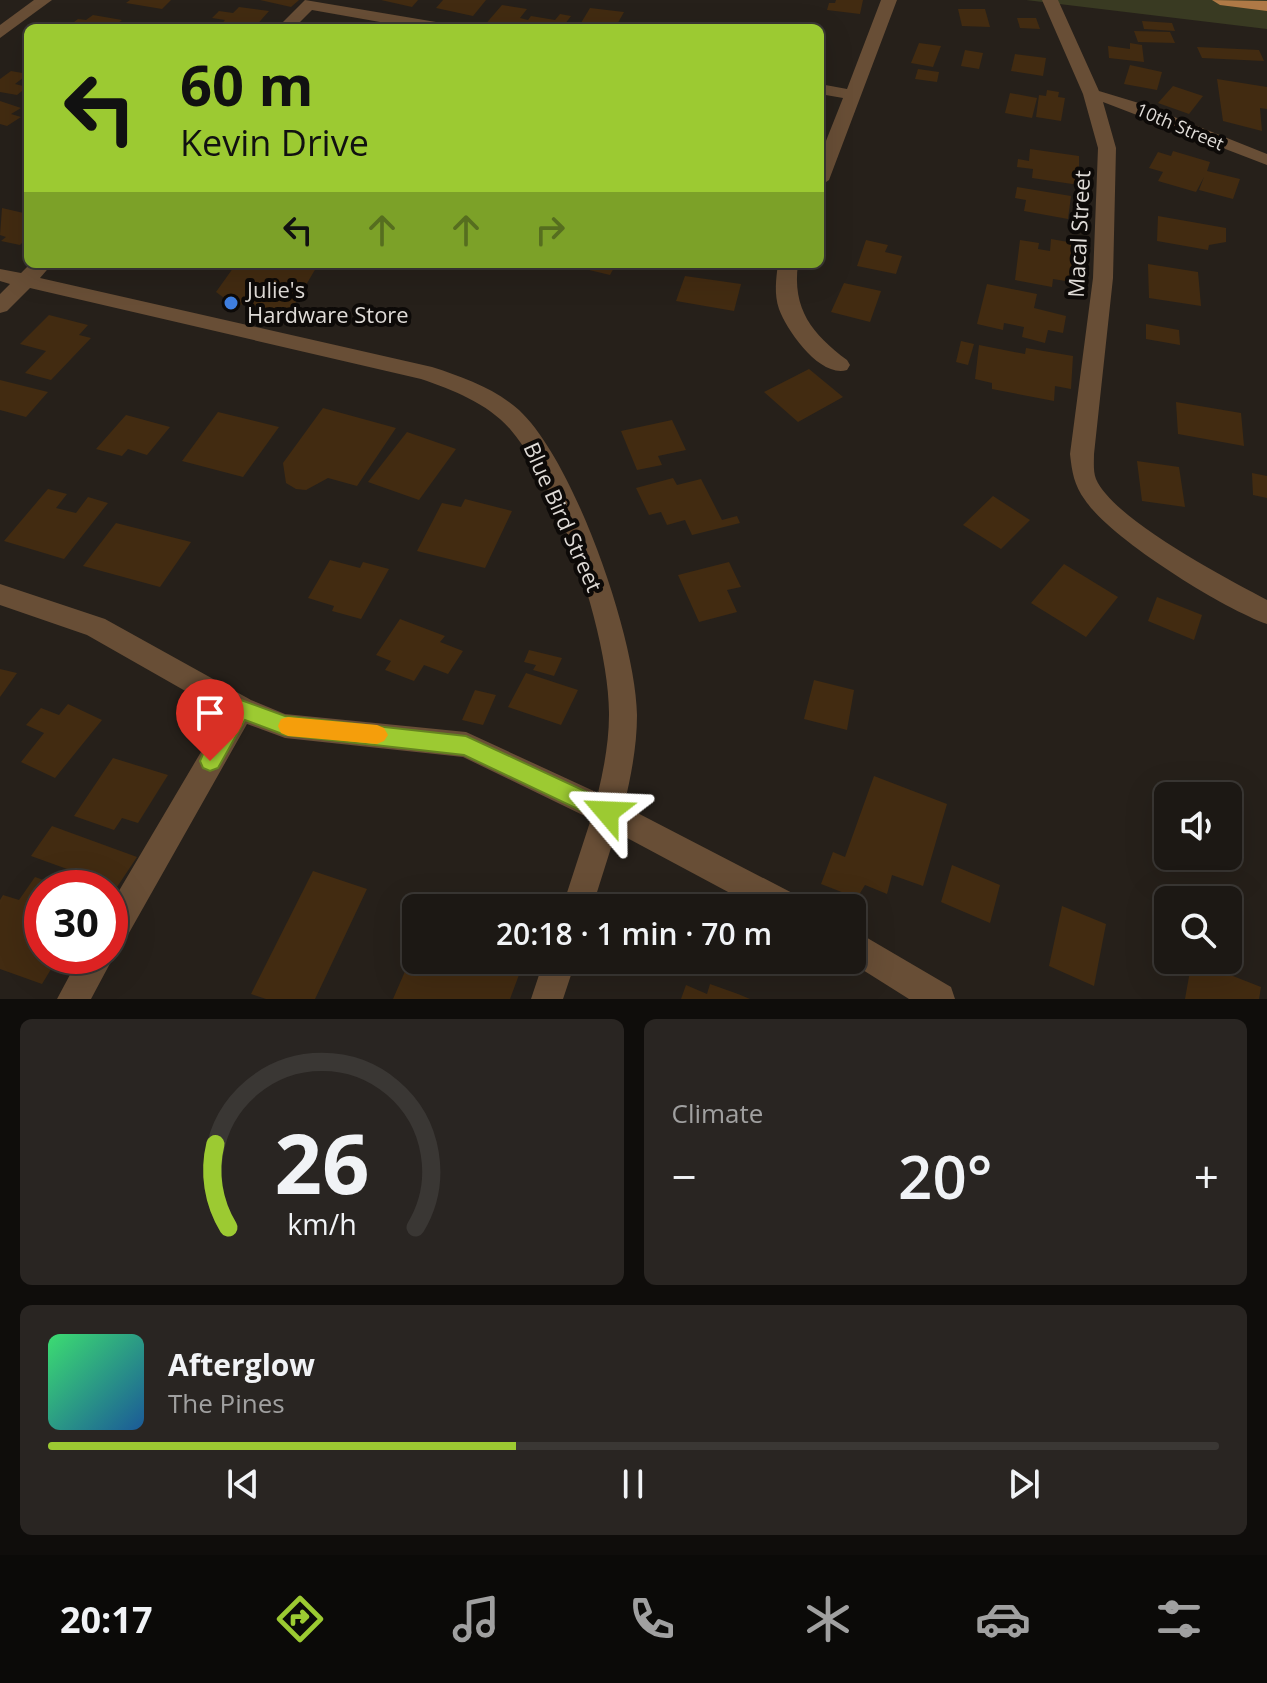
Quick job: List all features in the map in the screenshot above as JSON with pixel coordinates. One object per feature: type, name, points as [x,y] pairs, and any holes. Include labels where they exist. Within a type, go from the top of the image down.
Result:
[{"type":"main road","points":[[1220,0],[1267,6]]},
{"type":"street","points":[[0,33],[44,0]]},
{"type":"street","points":[[824,170],[889,0]]},
{"type":"street","name":"Macal Street","points":[[1050,0],[1092,94],[1107,148],[1103,278],[1082,454],[1084,480],[1105,506],[1161,550],[1267,613]]},
{"type":"street","points":[[289,24],[311,3],[421,24]]},
{"type":"street","points":[[824,90],[854,95]]},
{"type":"street","name":"10th Street","points":[[1092,94],[1114,99],[1202,137],[1267,160]]},
{"type":"street","points":[[788,268],[787,293],[795,322],[806,341],[839,365]]},
{"type":"street","points":[[0,306],[34,272]]},
{"type":"street","name":"Blue Bird Street","points":[[0,275],[34,272],[424,372],[460,384],[492,401],[518,424],[539,453],[588,562],[617,665],[623,711],[619,758],[607,812],[581,894]]},
{"type":"street","points":[[0,594],[96,627],[241,709],[285,726],[466,745],[607,812],[762,894]]},
{"type":"street","points":[[128,905],[241,709]]},
{"type":"street","points":[[866,954],[939,999]]},
{"type":"street","points":[[73,999],[88,974]]},
{"type":"street","points":[[547,999],[555,974]]},
{"type":"green space","points":[[1026,0],[1267,0],[1267,29]]},
{"type":"building","points":[[130,0],[171,0],[162,9],[126,3]]},
{"type":"building","points":[[260,0],[299,0],[291,7]]},
{"type":"building","points":[[381,0],[418,0],[412,7]]},
{"type":"building","points":[[443,0],[486,0],[473,16],[436,8]]},
{"type":"building","points":[[863,0],[860,14],[827,10],[829,3]]},
{"type":"building","points":[[502,5],[527,9],[520,18],[528,20],[531,16],[555,20],[560,14],[571,16],[565,24],[486,24]]},
{"type":"building","points":[[239,7],[269,11],[258,24],[222,24],[225,20],[212,18],[219,11],[233,13]]},
{"type":"building","points":[[590,8],[624,12],[617,24],[580,24]]},
{"type":"building","points":[[958,9],[985,9],[990,27],[962,26]]},
{"type":"building","points":[[93,15],[122,20],[117,24],[71,24],[78,19],[86,20]]},
{"type":"building","points":[[1017,18],[1036,18],[1040,29],[1020,28]]},
{"type":"building","points":[[1142,21],[1172,23],[1175,31],[1144,29]]},
{"type":"building","points":[[1134,31],[1170,32],[1175,43],[1138,42]]},
{"type":"building","points":[[919,43],[941,46],[933,67],[911,63]]},
{"type":"building","points":[[1130,43],[1142,45],[1144,62],[1109,58],[1108,46],[1130,49]]},
{"type":"building","points":[[1197,47],[1259,50],[1264,61],[1202,58]]},
{"type":"building","points":[[965,50],[983,53],[979,69],[961,66]]},
{"type":"building","points":[[1015,54],[1046,58],[1043,76],[1011,71]]},
{"type":"building","points":[[1130,65],[1162,72],[1157,90],[1124,84]]},
{"type":"building","points":[[918,69],[939,72],[937,82],[915,79]]},
{"type":"building","points":[[11,71],[24,73],[24,77],[15,84],[24,86],[24,89],[17,95],[0,92],[0,79]]},
{"type":"building","points":[[1217,79],[1267,87],[1267,109],[1260,108],[1262,131],[1223,121]]},
{"type":"building","points":[[1173,86],[1203,96],[1189,114],[1158,103]]},
{"type":"building","points":[[1047,90],[1059,92],[1058,97],[1065,98],[1061,121],[1036,117],[1039,95],[1046,96]]},
{"type":"building","points":[[1010,93],[1037,98],[1032,118],[1005,113]]},
{"type":"building","points":[[0,101],[21,108],[11,114],[21,117],[7,126],[0,124]]},
{"type":"building","points":[[1030,149],[1079,156],[1079,185],[1032,178],[1033,169],[1017,167],[1018,159],[1029,161]]},
{"type":"building","points":[[1173,151],[1210,162],[1207,171],[1240,179],[1233,199],[1199,190],[1204,177],[1196,192],[1158,181],[1163,172],[1149,168],[1158,152],[1171,156]]},
{"type":"building","points":[[1017,187],[1071,196],[1068,219],[1024,211],[1026,200],[1015,198]]},
{"type":"building","points":[[2,208],[24,213],[24,241],[20,245],[1,241],[6,237],[0,235]]},
{"type":"building","points":[[1158,216],[1226,228],[1226,242],[1209,245],[1208,250],[1157,241]]},
{"type":"building","points":[[1051,239],[1074,243],[1072,282],[1053,279],[1052,287],[1015,280],[1020,240],[1039,243],[1038,249],[1050,251]]},
{"type":"building","points":[[866,240],[888,245],[885,252],[902,256],[896,274],[857,266]]},
{"type":"building","points":[[1148,264],[1198,272],[1201,306],[1149,298]]},
{"type":"building","points":[[233,268],[316,268],[290,312],[231,303],[216,292]]},
{"type":"building","points":[[585,268],[614,268],[610,275]]},
{"type":"building","points":[[685,276],[741,284],[734,311],[676,301]]},
{"type":"building","points":[[844,283],[881,291],[870,322],[831,312]]},
{"type":"building","points":[[987,284],[1037,294],[1034,308],[1066,316],[1063,333],[1048,330],[1045,343],[1022,337],[1024,327],[1004,323],[1003,330],[977,324]]},
{"type":"building","points":[[49,315],[88,325],[79,335],[91,338],[51,380],[25,373],[46,351],[20,344]]},
{"type":"building","points":[[1146,324],[1179,330],[1180,345],[1146,339]]},
{"type":"building","points":[[961,341],[974,344],[968,365],[956,362]]},
{"type":"building","points":[[979,345],[1025,354],[1026,348],[1073,356],[1071,389],[1055,386],[1054,401],[992,389],[992,383],[975,379]]},
{"type":"building","points":[[809,369],[843,397],[798,422],[764,392]]},
{"type":"building","points":[[0,380],[48,392],[26,417],[0,410]]},
{"type":"building","points":[[1176,402],[1241,413],[1244,446],[1178,434]]},
{"type":"building","points":[[323,408],[396,428],[357,486],[328,478],[306,490],[296,489],[286,483],[283,463]]},
{"type":"building","points":[[218,412],[279,427],[243,477],[182,461]]},
{"type":"building","points":[[126,415],[170,427],[147,455],[128,449],[122,456],[96,449]]},
{"type":"building","points":[[672,420],[686,450],[658,456],[662,465],[637,470],[621,431]]},
{"type":"building","points":[[407,432],[456,449],[419,500],[368,482]]},
{"type":"building","points":[[1137,461],[1179,467],[1185,507],[1142,501]]},
{"type":"building","points":[[1252,473],[1267,476],[1267,498],[1253,495]]},
{"type":"building","points":[[673,478],[677,485],[701,479],[722,520],[737,516],[740,523],[692,535],[685,520],[667,525],[661,512],[649,515],[636,488]]},
{"type":"building","points":[[48,489],[67,494],[56,508],[76,513],[88,497],[108,503],[64,559],[4,541]]},
{"type":"building","points":[[993,496],[1030,520],[1001,549],[963,525]]},
{"type":"building","points":[[465,499],[512,511],[485,568],[417,551],[442,503],[461,507]]},
{"type":"building","points":[[116,523],[191,542],[160,587],[83,566]]},
{"type":"building","points":[[330,560],[360,568],[363,562],[389,569],[361,619],[332,611],[334,606],[308,598]]},
{"type":"building","points":[[729,562],[741,587],[727,590],[737,612],[699,622],[678,575]]},
{"type":"building","points":[[1064,564],[1118,597],[1086,637],[1031,603]]},
{"type":"building","points":[[1157,597],[1202,615],[1194,640],[1148,621]]},
{"type":"building","points":[[400,619],[445,636],[440,642],[463,651],[448,674],[424,665],[414,681],[385,670],[391,661],[376,655]]},
{"type":"building","points":[[529,650],[562,658],[554,676],[533,670],[536,665],[524,662]]},
{"type":"building","points":[[0,669],[17,673],[0,697]]},
{"type":"building","points":[[526,673],[578,690],[561,725],[508,707]]},
{"type":"building","points":[[814,680],[854,690],[847,730],[804,719]]},
{"type":"building","points":[[475,690],[496,695],[483,725],[462,720]]},
{"type":"building","points":[[68,704],[102,720],[55,778],[21,762],[44,733],[26,725],[41,708],[59,715]]},
{"type":"building","points":[[113,758],[168,775],[138,823],[122,818],[114,830],[74,816]]},
{"type":"building","points":[[874,776],[947,804],[923,886],[892,875],[887,894],[865,885],[859,894],[847,894],[821,884],[833,852],[845,857]]},
{"type":"building","points":[[52,826],[137,857],[128,870],[70,870],[31,856]]},
{"type":"building","points":[[952,865],[1000,885],[990,923],[941,902]]},
{"type":"building","points":[[313,871],[367,889],[315,999],[266,999],[251,994]]},
{"type":"building","points":[[24,893],[24,974],[48,974],[42,984],[0,969],[0,900],[3,895],[19,900]]},
{"type":"building","points":[[1062,906],[1106,924],[1094,986],[1049,966]]},
{"type":"building","points":[[404,974],[519,974],[510,999],[393,999]]},
{"type":"building","points":[[1189,974],[1228,974],[1261,987],[1259,999],[1185,999]]},
{"type":"building","points":[[710,984],[750,999],[681,999],[686,985],[707,994]]},
{"type":"slow traffic","points":[[288,726],[377,735]]},
{"type":"place","name":"Julie's Hardware Store","points":[[231,303]]},
{"type":"route","points":[[210,761],[241,709],[285,726],[466,745],[607,812]]}]
